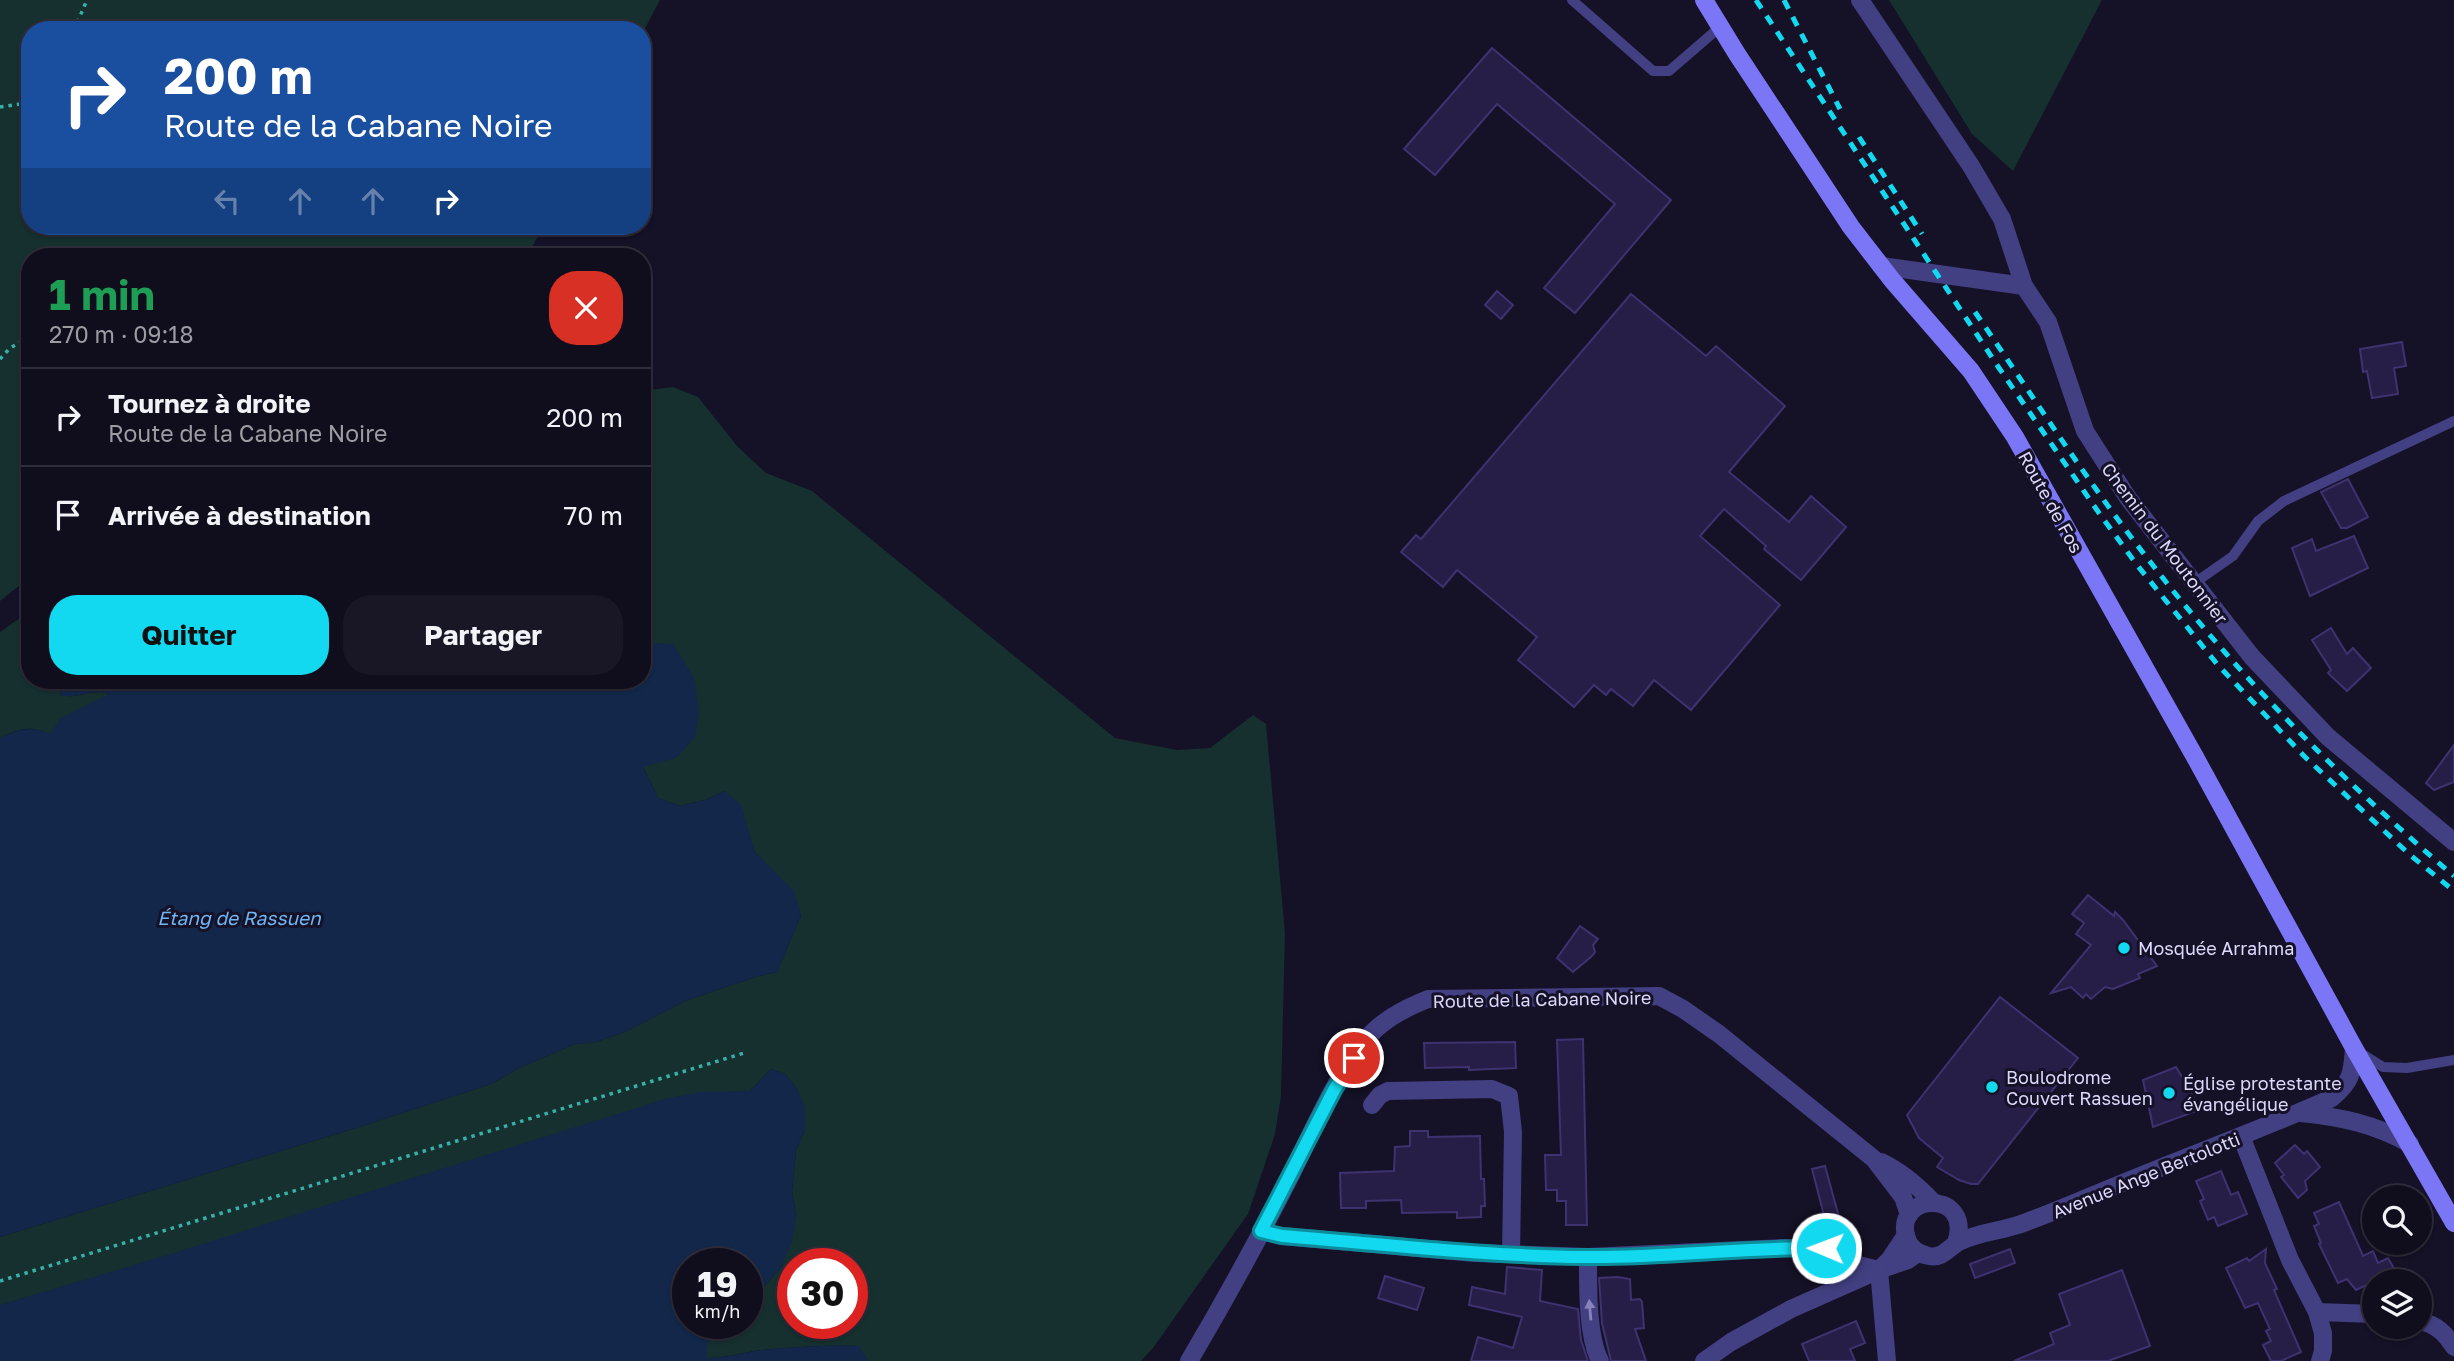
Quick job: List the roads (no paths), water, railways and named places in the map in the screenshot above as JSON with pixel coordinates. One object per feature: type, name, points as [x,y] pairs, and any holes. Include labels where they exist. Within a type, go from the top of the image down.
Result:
[{"type":"main road","name":"Route de Fos","points":[[1704,0],[1851,227],[1971,372],[2015,437],[2350,1043],[2454,1223]]},
{"type":"street","name":"Chemin du Moutonnier","points":[[1860,0],[1971,166],[2003,219],[2024,286],[2048,322],[2085,431],[2128,498],[2252,657],[2328,737],[2454,842]]},
{"type":"street","points":[[1881,266],[2024,286]]},
{"type":"street","name":"Route de la Cabane Noire","points":[[1189,1361],[1261,1231],[1334,1090],[1364,1042],[1386,1020],[1428,999],[1659,996],[1718,1034],[1874,1159],[1914,1182],[1933,1202]]},
{"type":"street","name":"Avenue Ange Bertolotti","points":[[1956,1243],[2055,1212],[2332,1098],[2348,1084],[2353,1070],[2350,1043]]},
{"type":"street","points":[[1372,1105],[1380,1095],[1388,1091],[1492,1090],[1509,1096],[1513,1132],[1511,1254]]},
{"type":"street","name":"Avenue Ange Bertolotti","points":[[2298,1113],[2362,1122],[2410,1144]]},
{"type":"street","points":[[2241,1136],[2290,1259],[2317,1312],[2323,1333],[2320,1361]]},
{"type":"street","name":"Route de la Cabane Noire","points":[[1874,1159],[1903,1197],[1909,1215]]},
{"type":"street","points":[[1955,1214],[1960,1228],[1956,1243],[1941,1255],[1932,1257],[1918,1253],[1913,1248],[1906,1235],[1905,1224],[1918,1206],[1933,1202],[1947,1206],[1955,1214],[1992,1230]]},
{"type":"street","points":[[1261,1231],[1282,1236],[1511,1254],[1588,1257],[1826,1248],[1854,1264],[1879,1270]]},
{"type":"street","points":[[1879,1270],[1906,1235]]},
{"type":"street","points":[[1704,1361],[1731,1342],[1790,1309],[1908,1260],[1918,1253]]},
{"type":"street","points":[[1588,1257],[1592,1325],[1596,1354],[1600,1361]]},
{"type":"street","points":[[1879,1270],[1887,1361]]},
{"type":"street","points":[[2317,1312],[2362,1314]]},
{"type":"street","points":[[2432,1324],[2444,1331],[2454,1347]]},
{"type":"lane","points":[[1572,0],[1653,71],[1669,71],[1720,27]]},
{"type":"lane","points":[[2193,584],[2234,556],[2258,521],[2284,501],[2454,421]]},
{"type":"lane","points":[[2350,1043],[2384,1067],[2407,1068],[2454,1060]]},
{"type":"water","name":"Étang de Rassuen","points":[[651,643],[673,644],[694,678],[699,710],[695,737],[676,758],[643,767],[658,798],[680,806],[705,800],[725,791],[741,805],[755,852],[794,891],[801,915],[777,972],[685,1001],[625,1032],[596,1042],[575,1044],[519,1068],[491,1084],[0,1237],[0,738],[25,729],[50,734],[61,718],[109,694],[97,692],[60,695],[61,689],[651,689]]},
{"type":"water","points":[[771,1069],[785,1074],[797,1089],[805,1107],[805,1130],[796,1150],[792,1191],[796,1216],[792,1241],[789,1248],[777,1248],[777,1272],[763,1289],[763,1248],[672,1248],[672,1339],[714,1339],[707,1342],[707,1358],[810,1346],[859,1346],[868,1361],[0,1361],[0,1305],[665,1099],[701,1092],[750,1091]]},
{"type":"railway","points":[[1756,0],[1999,368],[2137,565],[2217,664],[2305,757],[2409,854],[2454,891]]},
{"type":"railway","points":[[1784,0],[1840,109]]},
{"type":"railway","points":[[1859,137],[1922,234]]},
{"type":"railway","points":[[1975,312],[2108,506],[2189,610],[2297,730],[2374,805],[2454,876]]},
{"type":"place","name":"Mosquée Arrahma","points":[[2124,948]]},
{"type":"place","name":"Boulodrome Couvert Rassuen","points":[[1992,1087]]},
{"type":"place","name":"Église protestante évangélique","points":[[2169,1093]]}]
